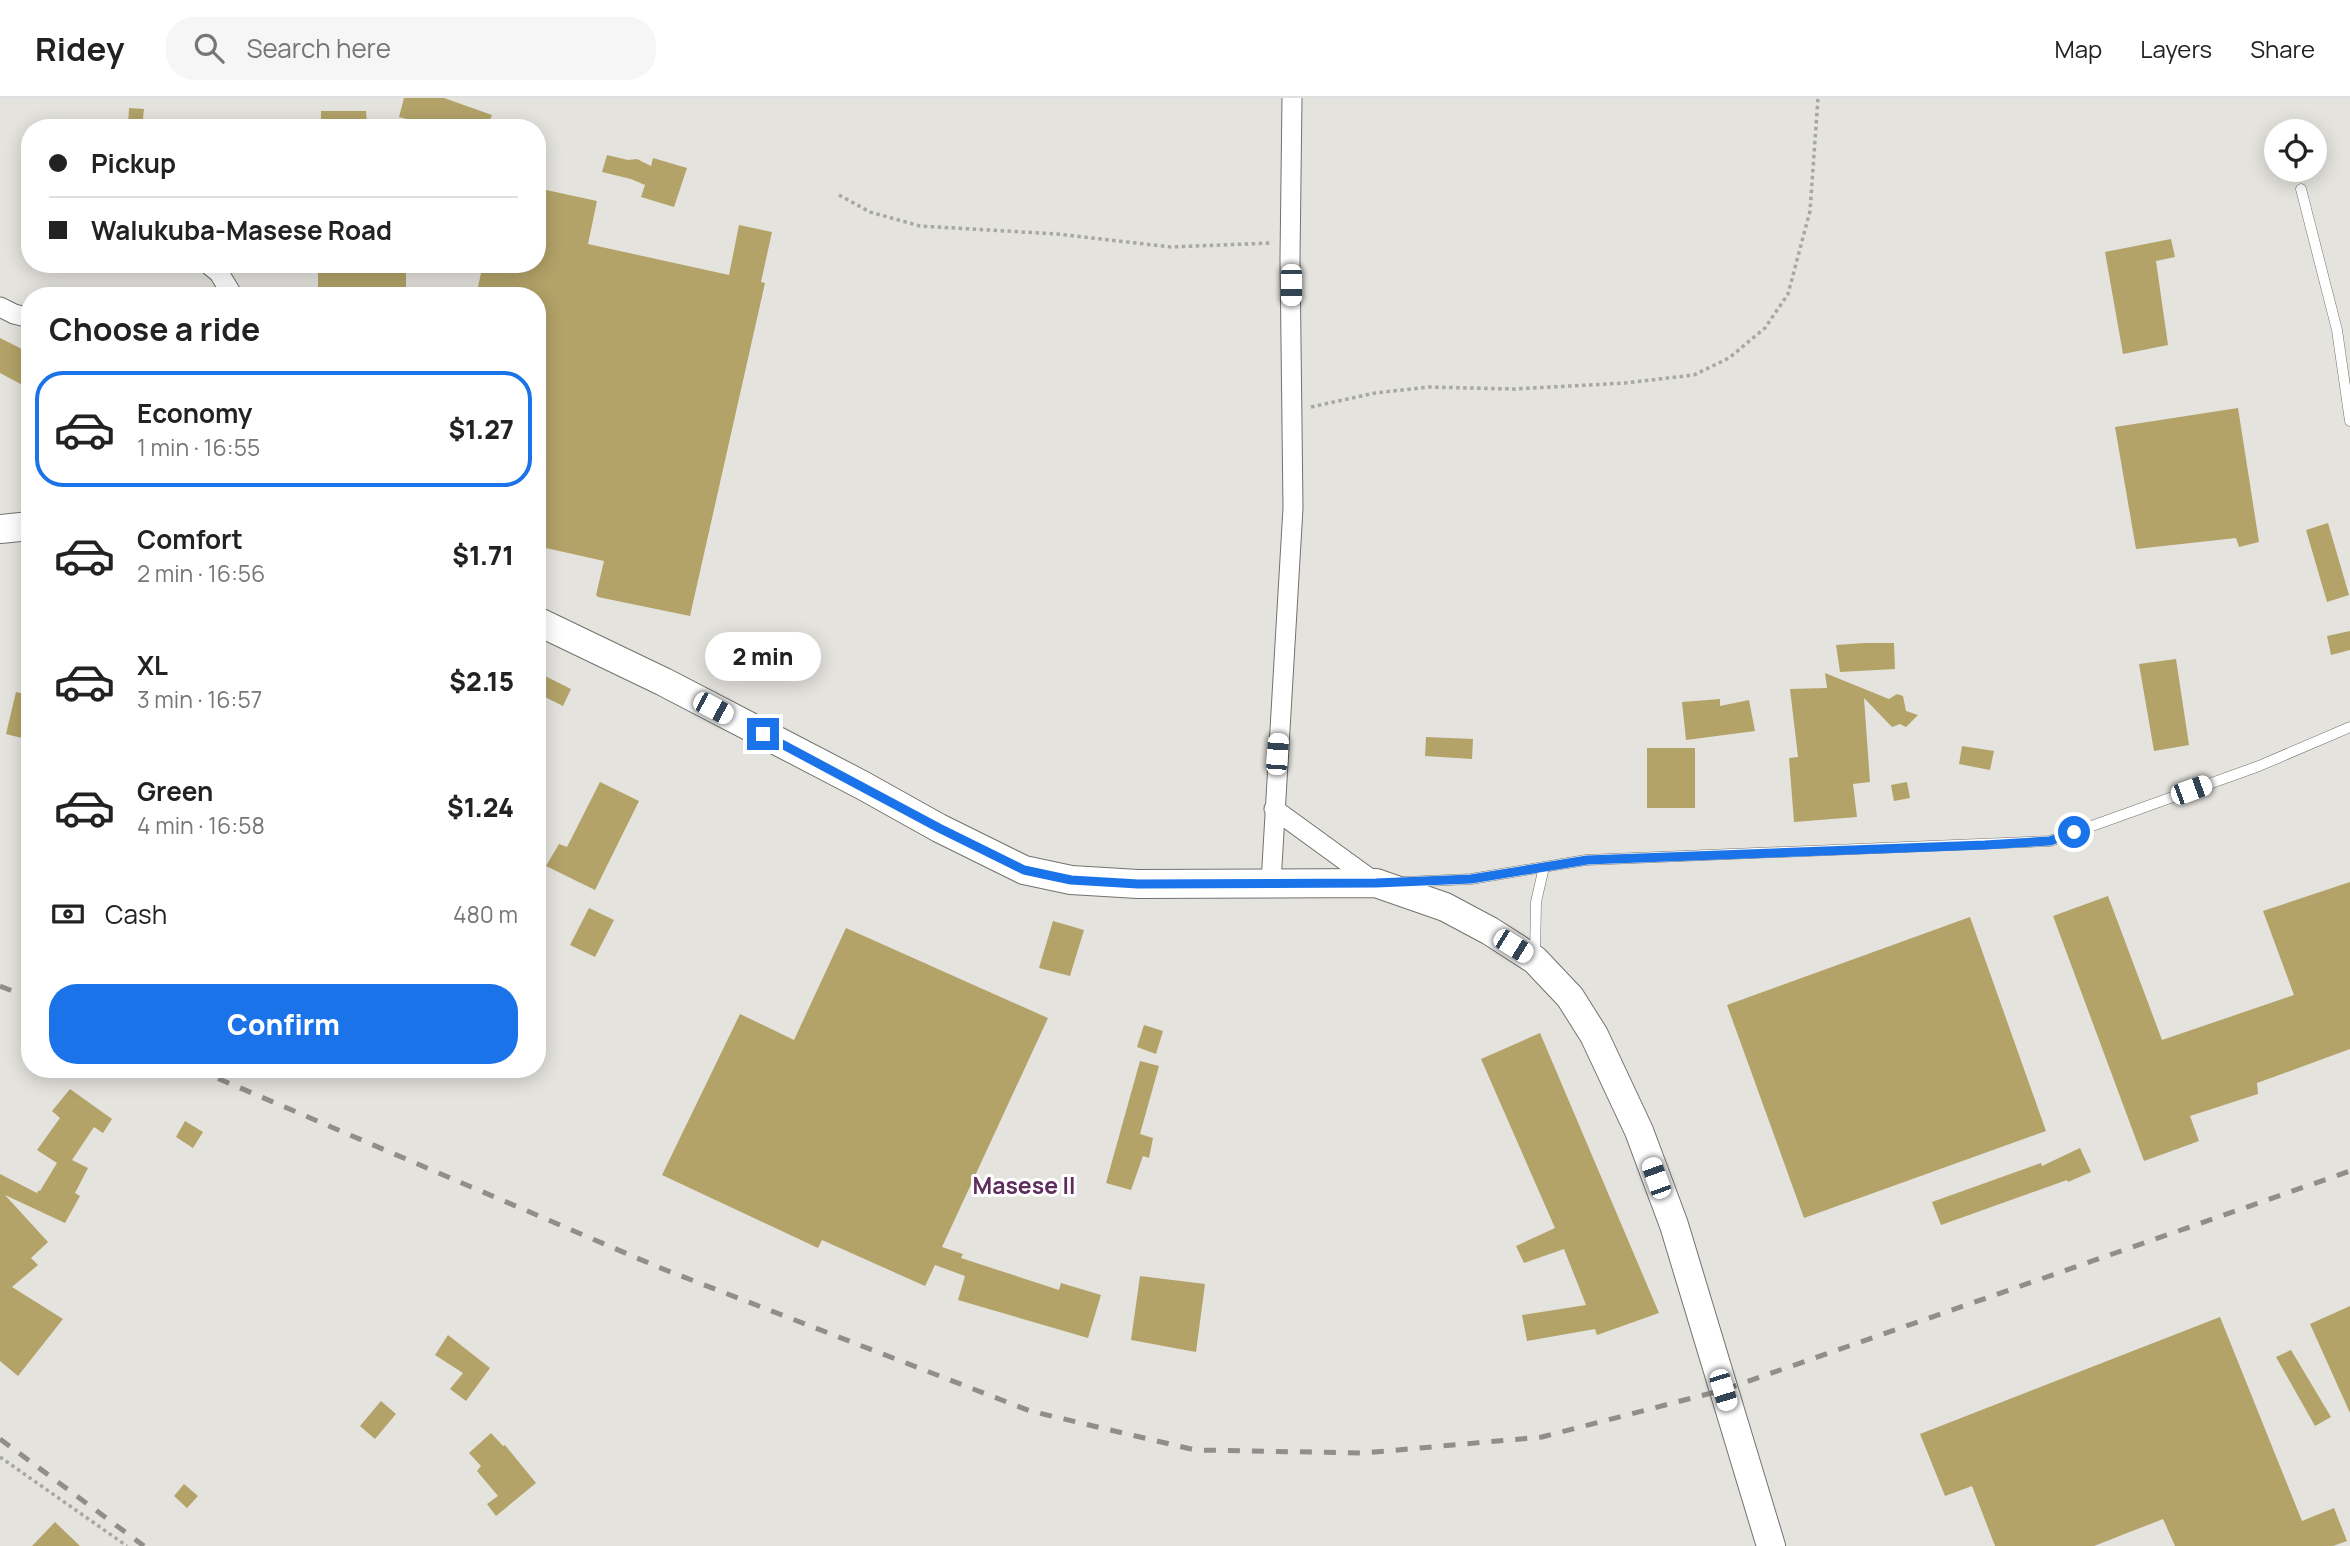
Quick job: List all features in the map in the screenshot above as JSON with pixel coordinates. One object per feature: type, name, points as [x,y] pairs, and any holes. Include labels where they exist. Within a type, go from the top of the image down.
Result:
[{"type":"street","points":[[1271,883],[1293,508],[1293,98]]},
{"type":"street","points":[[0,307],[21,316]]},
{"type":"street","points":[[0,529],[21,527]]},
{"type":"street","points":[[546,625],[664,682],[939,828],[1024,870],[1071,880],[1112,883],[1376,883]]},
{"type":"street","points":[[1274,809],[1376,883],[1445,907],[1490,931],[1535,960],[1570,997],[1594,1035],[1639,1131],[1674,1225],[1771,1546]]},
{"type":"lane","points":[[2301,189],[2337,330],[2350,421]]},
{"type":"lane","points":[[1376,883],[1471,879],[1600,859],[2050,841],[2259,766],[2350,727]]},
{"type":"lane","points":[[1535,960],[1536,902],[1544,867]]},
{"type":"path","points":[[1292,411],[1375,393],[1429,387],[1514,389],[1625,383],[1694,375],[1729,358],[1765,328],[1788,294],[1810,211],[1818,98]]},
{"type":"path","points":[[839,195],[870,212],[920,226],[1057,234],[1171,247],[1291,242]]},
{"type":"path","points":[[0,1457],[127,1546]]},
{"type":"building","points":[[404,98],[444,98],[492,115],[490,119],[399,117]]},
{"type":"building","points":[[129,108],[144,109],[143,119],[128,119]]},
{"type":"building","points":[[321,111],[366,111],[367,119],[321,119]]},
{"type":"building","points":[[607,155],[628,160],[637,159],[651,166],[653,158],[687,168],[674,207],[641,197],[645,185],[602,172]]},
{"type":"building","points":[[546,190],[597,201],[588,244],[729,275],[739,225],[772,232],[761,282],[765,283],[690,616],[598,597],[596,595],[604,561],[546,548],[546,287],[478,287],[481,273],[546,273]]},
{"type":"building","points":[[2171,239],[2175,257],[2156,261],[2168,345],[2123,354],[2105,252]]},
{"type":"building","points":[[318,273],[406,273],[406,287],[318,287]]},
{"type":"building","points":[[0,338],[21,348],[21,384],[0,373]]},
{"type":"building","points":[[2238,408],[2259,542],[2239,547],[2236,538],[2136,549],[2115,427]]},
{"type":"building","points":[[2328,523],[2349,595],[2327,602],[2306,530]]},
{"type":"building","points":[[2350,631],[2350,650],[2331,655],[2327,636]]},
{"type":"building","points":[[1894,643],[1895,669],[1840,672],[1836,645]]},
{"type":"building","points":[[2176,659],[2189,745],[2154,751],[2139,664]]},
{"type":"building","points":[[1825,673],[1889,699],[1897,694],[1903,696],[1906,711],[1918,715],[1906,727],[1900,724],[1892,727],[1864,698],[1870,782],[1853,784],[1857,817],[1794,822],[1789,758],[1798,757],[1790,689],[1827,688]]},
{"type":"building","points":[[546,676],[571,689],[563,706],[546,698]]},
{"type":"building","points":[[16,692],[21,693],[21,738],[6,734]]},
{"type":"building","points":[[1720,699],[1720,706],[1749,700],[1755,731],[1686,740],[1682,702]]},
{"type":"building","points":[[1426,737],[1473,739],[1472,759],[1425,756]]},
{"type":"building","points":[[1962,746],[1994,751],[1990,770],[1959,764]]},
{"type":"building","points":[[1647,748],[1695,748],[1695,808],[1647,808]]},
{"type":"building","points":[[600,782],[639,801],[595,890],[546,866],[559,844],[567,847]]},
{"type":"building","points":[[1907,782],[1910,798],[1894,801],[1891,785]]},
{"type":"building","points":[[2350,882],[2350,1049],[2257,1083],[2258,1094],[2190,1116],[2199,1141],[2144,1161],[2053,916],[2108,896],[2162,1040],[2294,995],[2263,911]]},
{"type":"building","points":[[589,908],[614,920],[595,957],[570,945]]},
{"type":"building","points":[[1970,917],[2046,1131],[1804,1218],[1727,1005]]},
{"type":"building","points":[[1053,921],[1084,930],[1070,976],[1039,968]]},
{"type":"building","points":[[846,928],[1048,1018],[942,1247],[963,1254],[961,1258],[1059,1290],[1061,1283],[1101,1295],[1088,1338],[958,1300],[965,1276],[935,1265],[925,1286],[822,1240],[818,1248],[662,1175],[740,1014],[794,1040]]},
{"type":"building","points":[[1144,1025],[1163,1031],[1156,1054],[1137,1047]]},
{"type":"building","points":[[1540,1033],[1659,1313],[1597,1335],[1595,1329],[1527,1341],[1522,1315],[1586,1305],[1564,1249],[1524,1263],[1516,1246],[1555,1228],[1481,1059]]},
{"type":"building","points":[[1140,1061],[1159,1066],[1140,1134],[1153,1138],[1149,1158],[1143,1156],[1131,1190],[1106,1183]]},
{"type":"building","points":[[70,1089],[112,1119],[103,1133],[94,1127],[72,1160],[88,1168],[75,1193],[80,1196],[65,1223],[5,1195],[48,1242],[31,1258],[38,1265],[12,1287],[63,1319],[18,1376],[0,1361],[0,1174],[37,1193],[40,1191],[57,1163],[37,1150],[60,1118],[52,1111]]},
{"type":"building","points":[[185,1121],[203,1132],[193,1148],[176,1137]]},
{"type":"building","points":[[2080,1148],[2091,1172],[1941,1225],[1932,1202],[2041,1163],[2042,1166]]},
{"type":"building","points":[[1140,1276],[1205,1284],[1196,1352],[1131,1340]]},
{"type":"building","points":[[2350,1306],[2350,1413],[2310,1324]]},
{"type":"building","points":[[2220,1317],[2302,1521],[2334,1508],[2347,1541],[2333,1546],[2175,1546],[2163,1519],[2094,1546],[1995,1546],[1972,1486],[1945,1496],[1920,1434]]},
{"type":"building","points":[[448,1335],[490,1368],[466,1401],[450,1389],[463,1373],[435,1355]]},
{"type":"building","points":[[2291,1350],[2331,1417],[2315,1426],[2276,1357]]},
{"type":"building","points":[[381,1401],[396,1414],[375,1439],[360,1426]]},
{"type":"building","points":[[491,1433],[505,1445],[536,1483],[496,1516],[487,1504],[498,1496],[477,1471],[481,1466],[469,1453]]},
{"type":"building","points":[[184,1484],[198,1496],[187,1508],[174,1496]]},
{"type":"building","points":[[55,1522],[80,1546],[32,1546]]},
{"type":"railway","points":[[0,986],[21,994]]},
{"type":"railway","points":[[217,1078],[658,1267],[1030,1411],[1195,1450],[1364,1453],[1542,1437],[1723,1390],[2350,1171]]},
{"type":"railway","points":[[0,1439],[144,1546]]},
{"type":"district","name":"Masese II","points":[[1024,1186]]},
{"type":"route","points":[[763,734],[1024,870],[1071,880],[1138,884],[1376,883],[1471,879],[1587,860],[1985,845],[2050,841],[2074,832]]}]
